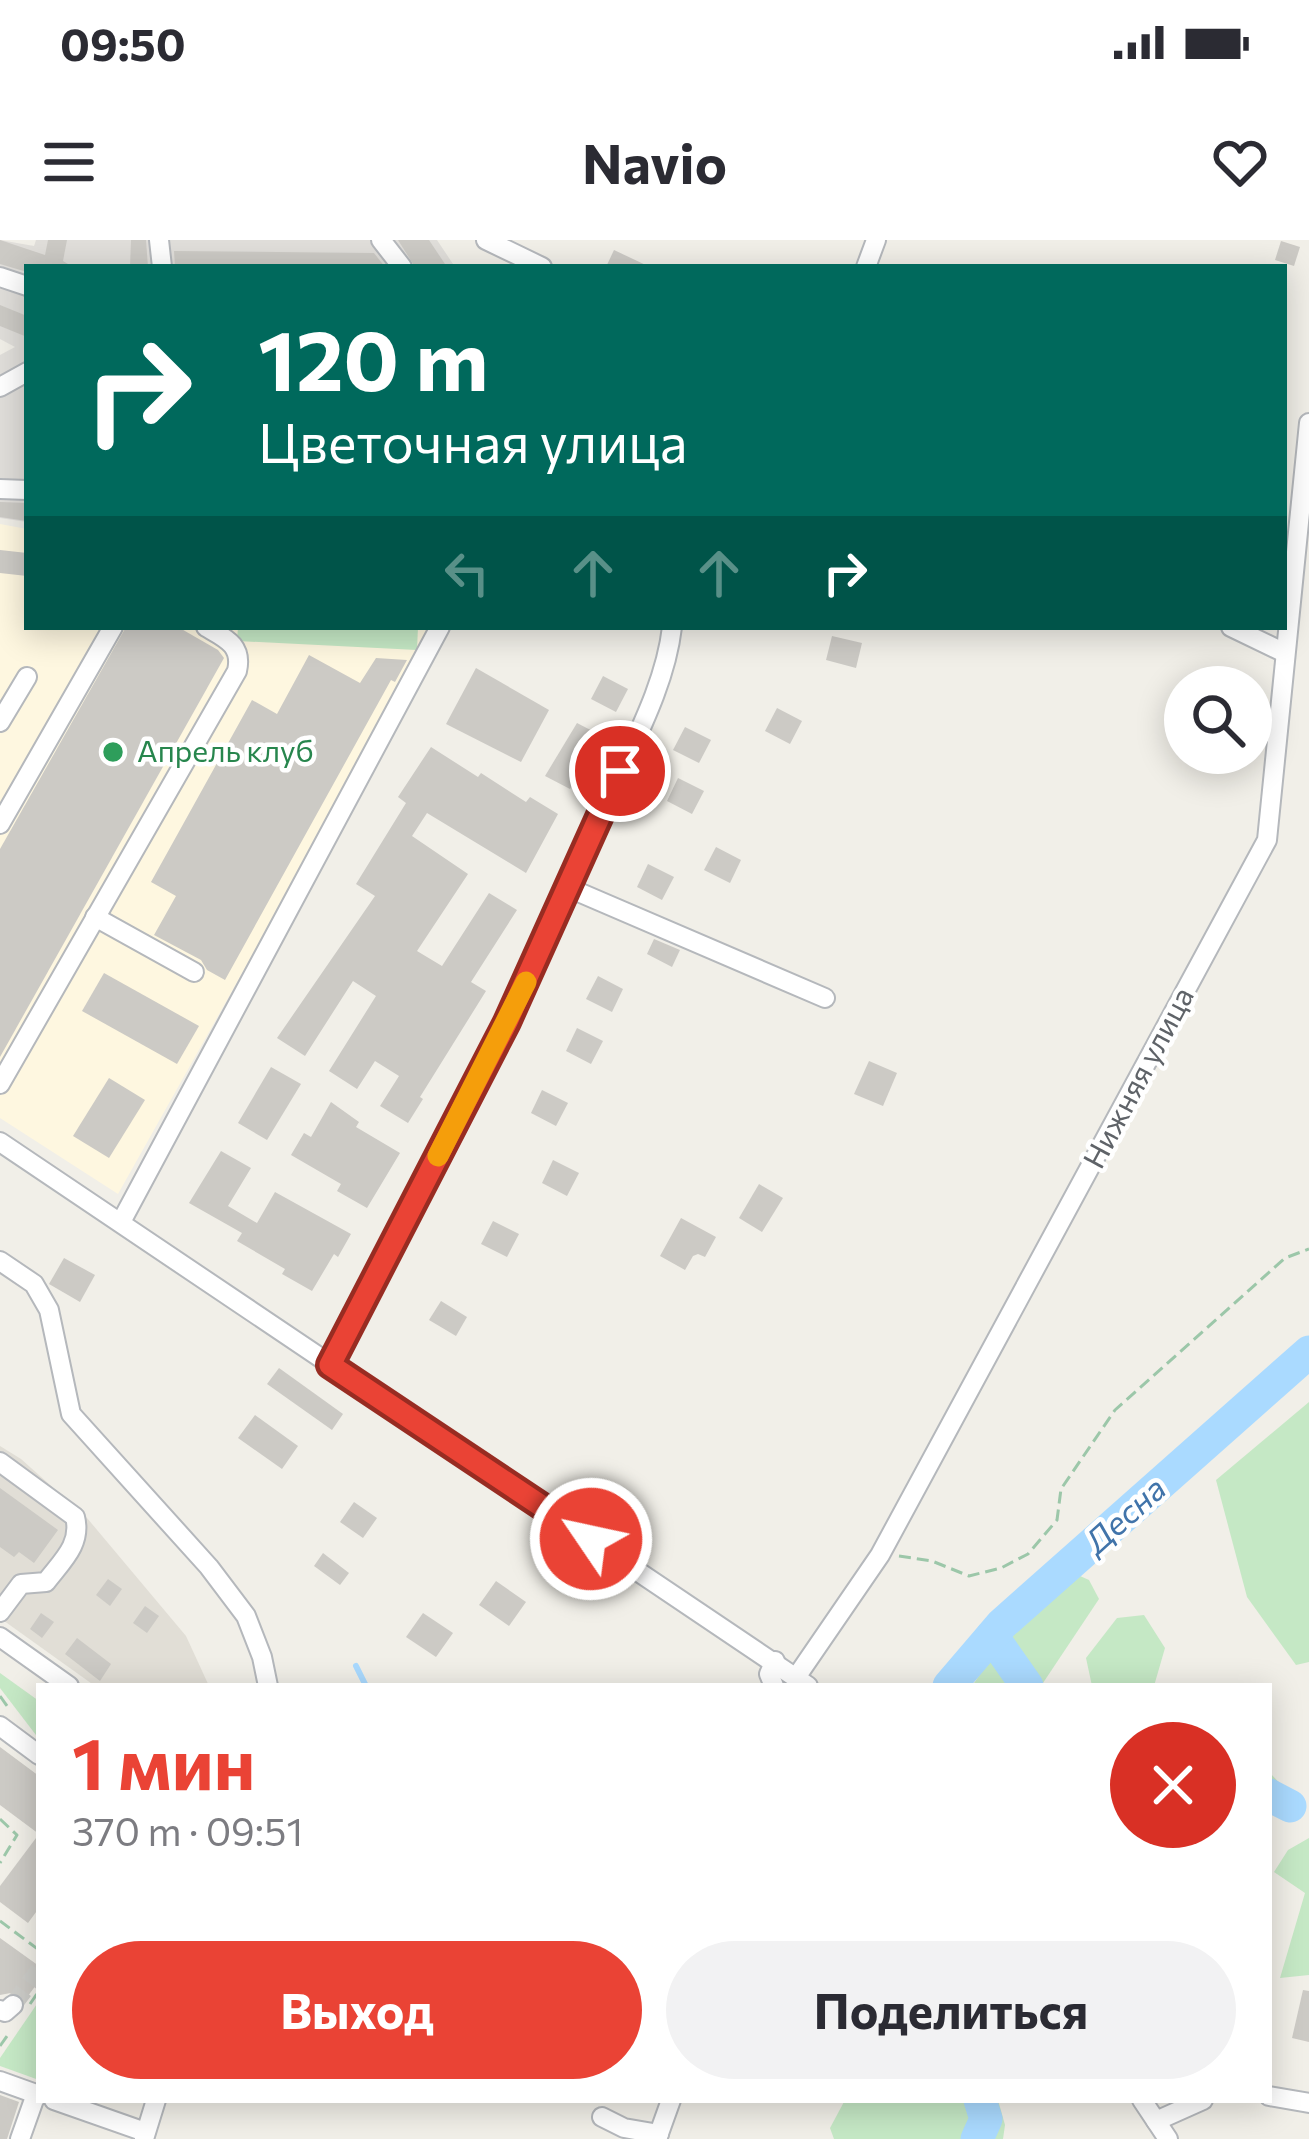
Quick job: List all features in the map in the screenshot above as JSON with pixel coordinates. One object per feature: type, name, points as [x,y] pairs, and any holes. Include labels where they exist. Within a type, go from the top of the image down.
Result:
[{"type":"street","points":[[381,240],[400,264]]},
{"type":"street","points":[[486,240],[536,264]]},
{"type":"street","name":"Нижняя улица","points":[[802,1681],[880,1555],[1267,840],[1285,653],[1301,581],[1309,423]]},
{"type":"street","points":[[1287,453],[1304,459]]},
{"type":"street","points":[[0,824],[111,630]]},
{"type":"street","points":[[3,1070],[237,670],[235,646],[211,630]]},
{"type":"street","points":[[121,1222],[438,630]]},
{"type":"street","points":[[330,1365],[507,1022],[657,684],[671,630]]},
{"type":"street","points":[[1237,630],[1285,653]]},
{"type":"street","points":[[2,716],[27,677]]},
{"type":"street","points":[[569,888],[825,998]]},
{"type":"street","points":[[95,917],[194,972]]},
{"type":"street","points":[[0,1142],[330,1365],[769,1677],[802,1681]]},
{"type":"street","points":[[0,1261],[34,1284],[49,1310],[71,1414],[209,1567],[246,1616],[267,1683]]},
{"type":"street","points":[[0,1462],[75,1517],[78,1531],[75,1544],[46,1582],[21,1584],[0,1612]]},
{"type":"street","points":[[0,1637],[65,1683]]},
{"type":"street","points":[[0,1726],[36,1753]]},
{"type":"street","points":[[0,2081],[36,2094]]},
{"type":"street","points":[[1272,2097],[1309,2103]]},
{"type":"street","points":[[20,2139],[39,2103]]},
{"type":"street","points":[[61,2103],[144,2136],[155,2103]]},
{"type":"street","points":[[602,2117],[658,2136],[670,2103]]},
{"type":"street","points":[[1144,2103],[1168,2139]]},
{"type":"street","points":[[1156,2121],[1196,2103]]},
{"type":"path","points":[[880,1555],[932,1561],[969,1576],[1028,1554],[1057,1520],[1061,1489],[1114,1410],[1286,1258],[1309,1249]]},
{"type":"path","points":[[0,1819],[16,1835],[0,1863]]},
{"type":"path","points":[[0,1921],[36,1948]]},
{"type":"path","points":[[0,2046],[10,2013]]},
{"type":"shaded area","points":[[0,240],[34,246],[36,240],[437,240],[453,264],[24,264],[24,522],[0,518],[0,355],[15,347],[0,339]]},
{"type":"shaded area","points":[[0,524],[24,528],[24,630],[427,630],[396,699],[118,1194],[0,1118]]},
{"type":"shaded area","points":[[0,1446],[87,1518],[186,1636],[208,1683],[91,1683],[0,1618]]},
{"type":"green space","points":[[238,630],[418,630],[417,650],[237,641]]},
{"type":"green space","points":[[1309,1402],[1309,1662],[1296,1665],[1247,1597],[1216,1480]]},
{"type":"green space","points":[[1071,1572],[1089,1580],[1099,1599],[1043,1683],[974,1683],[1013,1626]]},
{"type":"green space","points":[[1144,1615],[1165,1648],[1155,1683],[1091,1683],[1086,1658],[1117,1618]]},
{"type":"green space","points":[[0,1673],[36,1699],[36,1735],[0,1688]]},
{"type":"green space","points":[[1272,1775],[1294,1798],[1272,1812]]},
{"type":"green space","points":[[1309,1838],[1309,1975],[1280,1978],[1305,1893],[1274,1872],[1288,1850]]},
{"type":"green space","points":[[36,2005],[36,2079],[0,2066],[0,2058]]},
{"type":"green space","points":[[843,2103],[999,2103],[1005,2125],[1003,2139],[834,2139],[830,2128]]},
{"type":"building","points":[[0,240],[45,255],[48,240],[67,240],[63,261],[68,264],[24,264],[24,271],[0,264]]},
{"type":"building","points":[[131,240],[146,240],[148,264],[130,264]]},
{"type":"building","points":[[398,240],[429,240],[445,264],[413,264]]},
{"type":"building","points":[[1281,241],[1300,247],[1294,266],[1275,260]]},
{"type":"building","points":[[614,250],[644,264],[607,264]]},
{"type":"building","points":[[174,251],[374,253],[383,264],[175,264]]},
{"type":"building","points":[[0,305],[24,315],[24,336],[0,326]]},
{"type":"building","points":[[0,502],[24,503],[24,521],[0,517]]},
{"type":"building","points":[[0,550],[24,553],[24,576],[0,573]]},
{"type":"building","name":"Апрель клуб","points":[[124,630],[183,630],[218,650],[224,658],[0,1057],[0,849]]},
{"type":"building","points":[[832,636],[862,643],[856,668],[826,660]]},
{"type":"building","name":"Апрель клуб","points":[[309,655],[360,683],[376,658],[407,660],[395,682],[391,680],[225,980],[207,970],[201,960],[154,935],[176,896],[151,882],[252,700],[277,714]]},
{"type":"building","points":[[476,668],[549,710],[521,762],[446,724]]},
{"type":"building","points":[[603,676],[628,689],[616,712],[591,699]]},
{"type":"building","points":[[777,708],[802,721],[790,744],[765,731]]},
{"type":"building","points":[[577,723],[602,736],[570,789],[545,776]]},
{"type":"building","points":[[685,727],[711,740],[699,763],[673,750]]},
{"type":"building","points":[[431,747],[478,777],[481,773],[526,802],[530,797],[558,814],[526,873],[427,813],[412,836],[468,874],[417,951],[442,966],[489,893],[517,910],[471,982],[486,991],[408,1123],[380,1106],[399,1076],[375,1061],[357,1089],[329,1071],[376,996],[353,981],[305,1056],[277,1038],[375,896],[356,884],[406,803],[398,797]]},
{"type":"building","points":[[678,778],[704,791],[692,814],[667,801]]},
{"type":"building","points":[[716,847],[741,860],[730,883],[704,870]]},
{"type":"building","points":[[648,864],[674,877],[662,900],[637,887]]},
{"type":"building","points":[[654,939],[680,950],[672,967],[647,954]]},
{"type":"building","points":[[104,973],[199,1026],[177,1064],[82,1011]]},
{"type":"building","points":[[598,976],[623,989],[612,1012],[586,999]]},
{"type":"building","points":[[577,1028],[603,1041],[591,1064],[566,1051]]},
{"type":"building","points":[[869,1061],[897,1073],[883,1106],[854,1094]]},
{"type":"building","points":[[271,1067],[301,1084],[267,1140],[238,1123]]},
{"type":"building","points":[[109,1078],[145,1100],[109,1158],[73,1136]]},
{"type":"building","points":[[542,1090],[568,1103],[556,1126],[531,1113]]},
{"type":"building","points":[[331,1102],[359,1122],[356,1127],[400,1153],[367,1208],[337,1191],[341,1184],[291,1155],[304,1133],[311,1137]]},
{"type":"building","points":[[221,1151],[251,1168],[228,1206],[257,1223],[275,1192],[351,1234],[312,1291],[237,1241],[242,1233],[189,1203]]},
{"type":"building","points":[[553,1160],[579,1173],[567,1196],[542,1183]]},
{"type":"building","points":[[759,1184],[783,1198],[762,1232],[739,1218]]},
{"type":"building","points":[[681,1218],[716,1237],[705,1257],[693,1256],[685,1270],[660,1256]]},
{"type":"building","points":[[493,1221],[519,1234],[507,1257],[481,1244]]},
{"type":"building","points":[[64,1258],[95,1275],[80,1302],[49,1284]]},
{"type":"building","points":[[441,1301],[467,1317],[456,1336],[429,1320]]},
{"type":"building","points":[[279,1368],[343,1414],[332,1430],[267,1384]]},
{"type":"building","points":[[255,1415],[298,1446],[282,1469],[238,1438]]},
{"type":"building","points":[[0,1488],[58,1530],[34,1563],[0,1547]]},
{"type":"building","points":[[354,1502],[377,1518],[363,1538],[340,1522]]},
{"type":"building","points":[[323,1553],[349,1573],[340,1585],[314,1566]]},
{"type":"building","points":[[108,1579],[122,1589],[110,1606],[96,1595]]},
{"type":"building","points":[[496,1581],[526,1602],[509,1626],[479,1605]]},
{"type":"building","points":[[145,1606],[159,1616],[147,1633],[133,1623]]},
{"type":"building","points":[[41,1613],[54,1622],[42,1638],[30,1629]]},
{"type":"building","points":[[423,1613],[453,1633],[436,1657],[406,1637]]},
{"type":"building","points":[[77,1638],[111,1664],[100,1681],[65,1654]]},
{"type":"building","points":[[0,1747],[36,1774],[36,1832],[0,1805]]},
{"type":"building","points":[[36,1838],[36,1912],[28,1923],[0,1902],[0,1886]]},
{"type":"building","points":[[0,1938],[36,1964],[36,1985],[25,2000],[16,1992],[0,1995]]},
{"type":"building","points":[[1303,1990],[1309,1991],[1309,2042],[1292,2038]]},
{"type":"building","points":[[0,2095],[19,2102],[7,2139],[0,2139]]},
{"type":"waterway","name":"Десна","points":[[952,1683],[1002,1624],[1309,1352]]},
{"type":"waterway","points":[[992,1636],[1025,1683]]},
{"type":"waterway","points":[[356,1666],[364,1683]]},
{"type":"waterway","points":[[1272,1797],[1290,1806]]},
{"type":"waterway","name":"Десна","points":[[977,2139],[986,2119],[981,2103]]},
{"type":"tunnel","points":[[13,2005],[36,1974]]},
{"type":"slow traffic","points":[[438,1156],[526,982]]},
{"type":"place","name":"Апрель клуб","points":[[113,752]]},
{"type":"route","points":[[591,1539],[330,1365],[507,1022],[620,771]]}]
